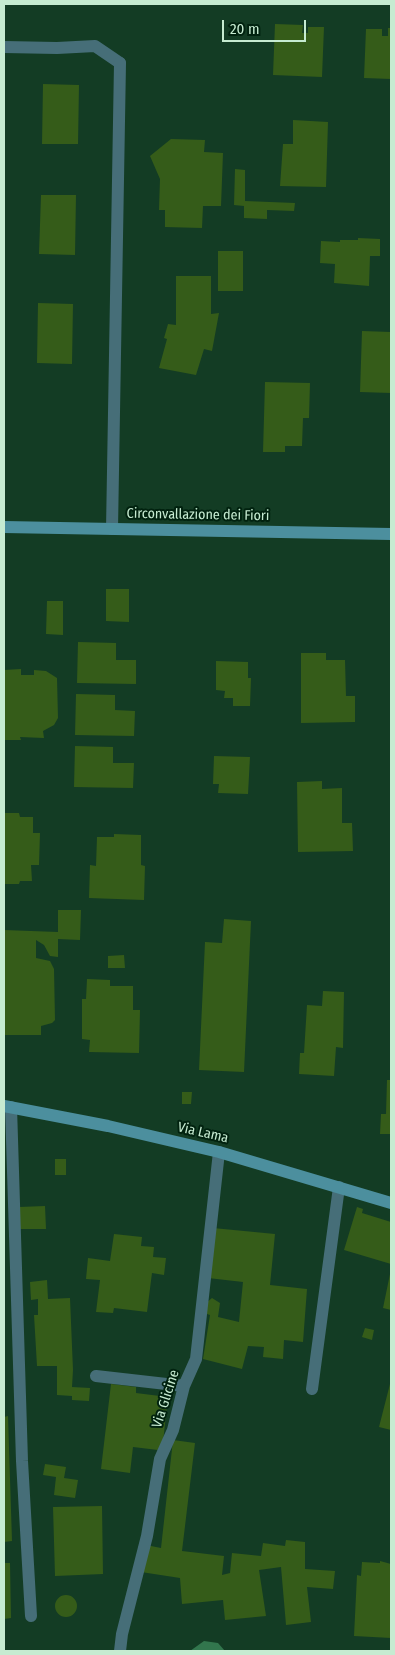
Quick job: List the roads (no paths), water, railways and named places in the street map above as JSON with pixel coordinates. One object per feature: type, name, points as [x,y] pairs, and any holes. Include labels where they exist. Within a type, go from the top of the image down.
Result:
[{"type":"street","points":[[4,48],[95,46],[120,63],[112,529]]},
{"type":"street","name":"Circonvallazione dei Fiori","points":[[4,527],[391,534]]},
{"type":"street","points":[[8,1107],[22,1461],[31,1616]]},
{"type":"street","name":"Via Lama","points":[[8,1107],[108,1126],[219,1152],[391,1204]]},
{"type":"street","name":"Via Glicine","points":[[120,1651],[122,1634],[147,1536],[160,1459],[173,1430],[184,1386],[196,1360],[219,1152]]},
{"type":"street","points":[[312,1390],[339,1187]]},
{"type":"street","points":[[96,1376],[184,1386]]}]
